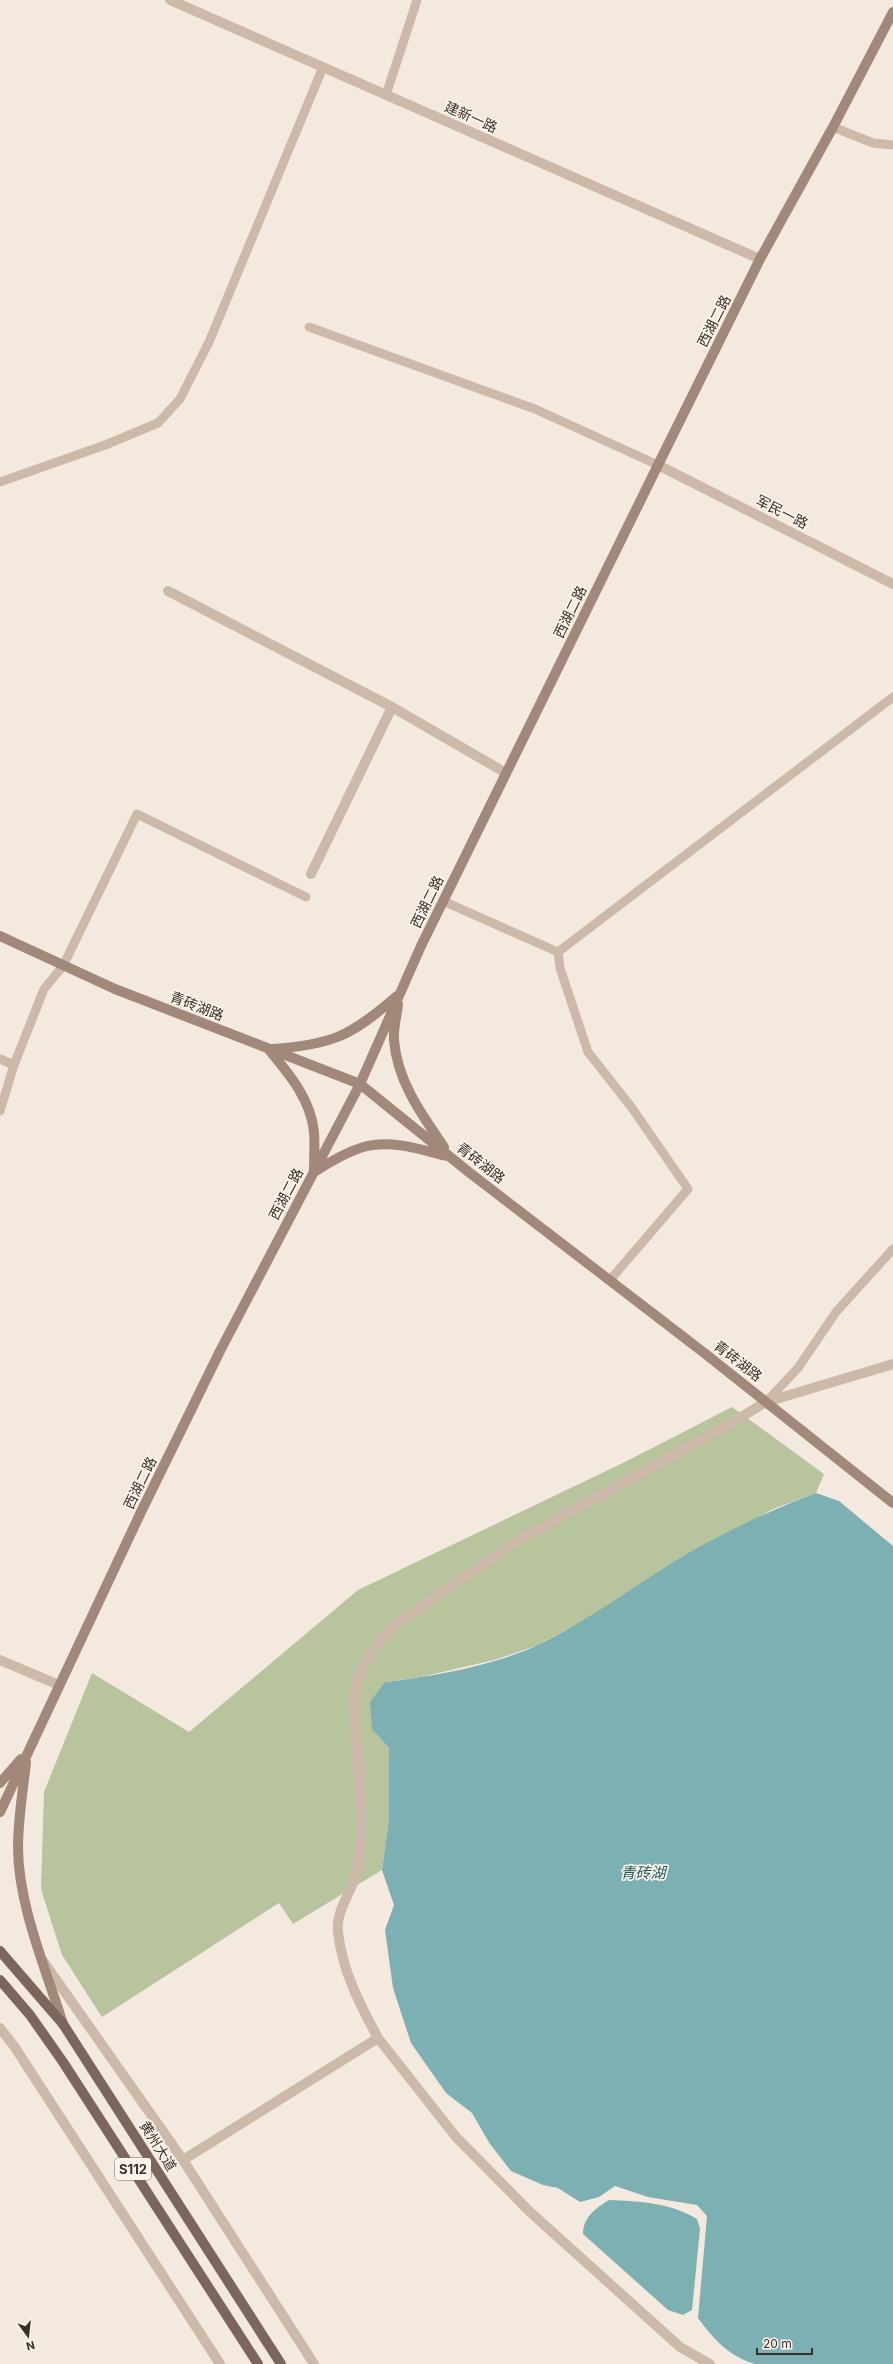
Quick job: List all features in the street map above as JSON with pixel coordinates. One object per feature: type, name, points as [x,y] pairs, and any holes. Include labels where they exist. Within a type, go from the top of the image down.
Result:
[{"type":"main road","name":"西湖二路","points":[[0,1812],[27,1752],[220,1351],[360,1084],[443,901],[760,259],[833,127],[893,12]]},
{"type":"main road","name":"青砖湖路","points":[[0,936],[115,989],[360,1084],[450,1157],[610,1280],[893,1502]]},
{"type":"main road","points":[[269,1049],[304,1047],[336,1039],[368,1021],[400,994]]},
{"type":"main road","points":[[400,994],[394,1040],[402,1075],[419,1110],[450,1157]]},
{"type":"main road","points":[[269,1049],[292,1076],[308,1103],[314,1131],[314,1172]]},
{"type":"main road","points":[[314,1172],[339,1157],[368,1146],[404,1146],[450,1157]]},
{"type":"main road","points":[[0,1783],[27,1752]]},
{"type":"main road","points":[[27,1752],[18,1848],[23,1890],[63,2024]]},
{"type":"main road","name":"黄州大道","points":[[0,1951],[63,2024],[281,2364]]},
{"type":"main road","name":"S112","points":[[0,1980],[30,2015],[63,2062],[258,2364]]},
{"type":"street","name":"建新一路","points":[[170,0],[760,259]]},
{"type":"street","name":"军民一路","points":[[658,465],[893,584]]},
{"type":"street","points":[[168,591],[392,707],[506,773]]},
{"type":"street","points":[[311,874],[392,707]]},
{"type":"street","points":[[710,2364],[680,2347],[529,2211],[456,2136],[378,2038],[359,2002],[343,1961],[337,1930],[340,1913],[351,1891],[358,1867],[361,1810],[354,1700],[357,1682],[365,1662],[392,1627],[514,1542],[723,1428],[766,1402],[893,1364]]},
{"type":"street","points":[[0,1660],[59,1685]]},
{"type":"street","points":[[43,1961],[183,2160],[314,2364]]},
{"type":"street","points":[[0,2028],[14,2046],[220,2364]]},
{"type":"street","points":[[183,2160],[378,2038]]},
{"type":"lane","points":[[386,95],[417,0]]},
{"type":"lane","points":[[0,482],[105,445],[158,423],[180,399],[209,342],[323,67]]},
{"type":"lane","points":[[833,127],[873,143],[893,145]]},
{"type":"lane","points":[[309,327],[535,409],[658,465]]},
{"type":"lane","points":[[558,952],[893,696]]},
{"type":"lane","points":[[0,1111],[14,1064],[44,989],[63,966],[137,814],[306,897]]},
{"type":"lane","points":[[443,901],[558,952]]},
{"type":"lane","points":[[558,952],[560,968],[588,1052],[632,1108],[688,1189],[610,1280]]},
{"type":"lane","points":[[0,1059],[14,1064]]},
{"type":"lane","points":[[766,1402],[798,1368],[836,1312],[893,1249]]},
{"type":"green space","points":[[732,1407],[824,1474],[816,1493],[773,1509],[587,1619],[536,1646],[494,1660],[421,1677],[385,1682],[372,1729],[389,1748],[389,1819],[382,1870],[293,1924],[279,1903],[102,2017],[62,1955],[41,1889],[44,1792],[92,1673],[189,1732],[358,1590],[627,1461]]},
{"type":"water","name":"青砖湖","points":[[816,1493],[839,1501],[893,1546],[893,2364],[755,2364],[737,2357],[716,2340],[698,2318],[707,2216],[697,2205],[648,2197],[615,2186],[599,2197],[580,2202],[558,2188],[543,2185],[511,2171],[490,2144],[472,2113],[446,2093],[411,2043],[393,1988],[385,1930],[394,1905],[382,1870],[389,1819],[389,1748],[372,1729],[370,1702],[385,1682],[423,1677],[463,1669],[502,1659],[538,1645],[576,1625],[666,1566],[701,1546],[733,1529]]},
{"type":"water","points":[[609,2200],[643,2202],[666,2206],[677,2209],[697,2219],[700,2229],[692,2310],[683,2315],[668,2310],[583,2234],[585,2223],[591,2214],[599,2206]]}]
